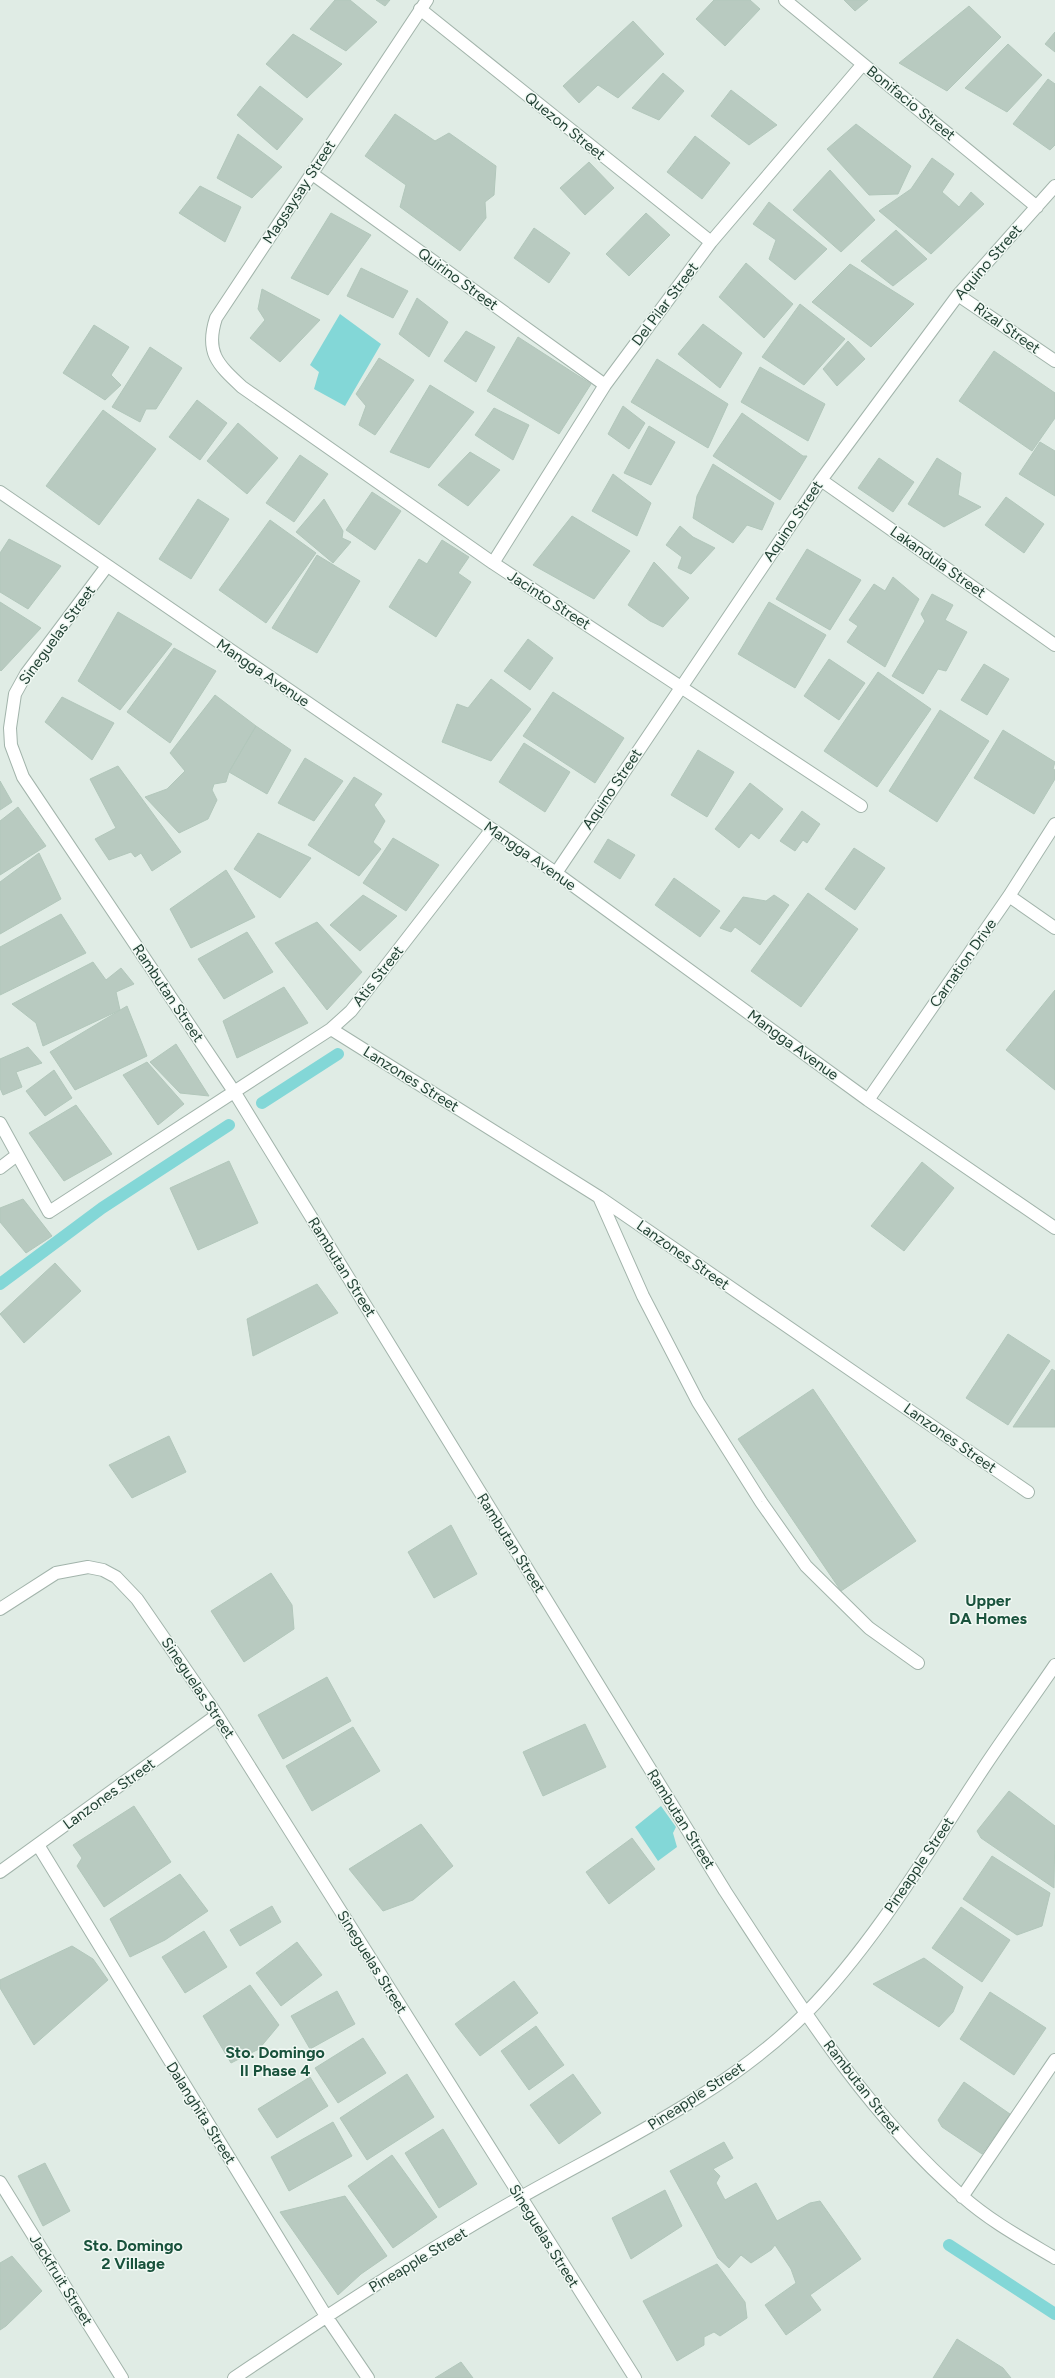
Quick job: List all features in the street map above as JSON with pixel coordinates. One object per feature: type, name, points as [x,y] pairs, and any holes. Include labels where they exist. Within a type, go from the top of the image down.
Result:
[{"type":"street","name":"Bonifacio Street","points":[[785,0],[1037,207]]},
{"type":"street","name":"Magsaysay Street","points":[[242,387],[221,368],[215,359],[212,333],[216,318],[423,5]]},
{"type":"street","name":"Quezon Street","points":[[423,5],[711,242]]},
{"type":"street","name":"Del Pilar Street","points":[[493,563],[605,385],[711,242],[862,64]]},
{"type":"street","name":"Quirino Street","points":[[311,174],[605,385]]},
{"type":"street","name":"Aquino Street","points":[[556,873],[821,480],[958,295],[1055,186]]},
{"type":"street","name":"Rizal Street","points":[[958,295],[1055,362]]},
{"type":"street","name":"Jacinto Street","points":[[242,387],[493,563],[861,806]]},
{"type":"street","name":"Lakandula Street","points":[[821,480],[1055,645]]},
{"type":"street","name":"Mangga Avenue","points":[[0,492],[556,873],[868,1100],[1055,1228]]},
{"type":"street","name":"Sineguelas Street","points":[[23,777],[11,745],[10,728],[15,694],[26,674],[107,566]]},
{"type":"street","name":"Rambutan Street","points":[[23,777],[235,1093],[725,1891],[806,2013],[878,2110],[916,2154],[962,2197],[1005,2229],[1055,2258]]},
{"type":"street","name":"Carnation Drive","points":[[868,1100],[1009,896],[1055,824]]},
{"type":"street","name":"Atis Street","points":[[18,1155],[49,1212],[235,1093],[332,1028],[350,1011],[492,829]]},
{"type":"street","points":[[1009,896],[1055,928]]},
{"type":"street","name":"Lanzones Street","points":[[332,1028],[599,1197],[1028,1492]]},
{"type":"street","points":[[0,1123],[18,1155],[0,1168]]},
{"type":"street","points":[[599,1197],[643,1296],[698,1402],[760,1502],[806,1566],[869,1628],[918,1663]]},
{"type":"street","name":"Sineguelas Street","points":[[0,1609],[56,1573],[88,1567],[103,1570],[116,1577],[137,1599],[217,1715],[520,2198],[635,2378]]},
{"type":"street","name":"Pineapple Street","points":[[234,2378],[326,2316],[520,2198],[648,2128],[722,2082],[806,2013],[857,1953],[924,1861],[981,1772],[1055,1665]]},
{"type":"street","name":"Lanzones Street","points":[[0,1872],[217,1715]]},
{"type":"street","name":"Dalanghita Street","points":[[38,1845],[326,2316],[368,2378]]},
{"type":"street","points":[[962,2197],[1055,2060]]},
{"type":"street","name":"Jackfruit Street","points":[[0,2182],[122,2378]]},
{"type":"water","points":[[340,314],[381,344],[345,406],[314,389],[319,372],[310,365]]},
{"type":"water","points":[[661,1806],[676,1827],[673,1833],[677,1847],[658,1861],[635,1827]]},
{"type":"building","points":[[335,0],[350,0],[377,22],[346,51],[310,29]]},
{"type":"building","points":[[376,0],[390,0],[385,6]]},
{"type":"building","points":[[714,0],[750,0],[760,9],[725,46],[696,19]]},
{"type":"building","points":[[844,0],[868,0],[855,11]]},
{"type":"building","points":[[969,6],[1001,37],[947,91],[899,63]]},
{"type":"building","points":[[633,21],[664,54],[618,98],[598,85],[579,103],[563,86]]},
{"type":"building","points":[[1055,32],[1055,52],[1045,44]]},
{"type":"building","points":[[293,34],[342,64],[307,98],[266,64]]},
{"type":"building","points":[[1008,44],[1042,75],[1007,112],[965,88]]},
{"type":"building","points":[[663,73],[684,91],[659,120],[632,108]]},
{"type":"building","points":[[1048,79],[1055,84],[1055,145],[1050,150],[1013,124]]},
{"type":"building","points":[[260,86],[303,119],[277,150],[237,115]]},
{"type":"building","points":[[731,90],[777,125],[749,145],[711,116]]},
{"type":"building","points":[[395,114],[435,141],[449,133],[496,166],[494,195],[485,202],[486,218],[460,251],[400,207],[406,185],[365,156]]},
{"type":"building","points":[[856,124],[911,166],[898,194],[869,195],[827,149]]},
{"type":"building","points":[[238,134],[282,167],[252,198],[217,178]]},
{"type":"building","points":[[695,136],[730,163],[702,199],[667,172]]},
{"type":"building","points":[[932,158],[954,174],[942,192],[959,207],[971,192],[984,204],[931,254],[879,211],[911,189]]},
{"type":"building","points":[[589,162],[614,188],[585,215],[560,188]]},
{"type":"building","points":[[830,170],[875,220],[841,252],[793,210]]},
{"type":"building","points":[[200,186],[241,207],[225,242],[179,213]]},
{"type":"building","points":[[769,202],[827,249],[795,280],[769,259],[776,240],[753,224]]},
{"type":"building","points":[[331,213],[371,235],[328,295],[291,278]]},
{"type":"building","points":[[646,213],[670,235],[629,276],[606,254]]},
{"type":"building","points":[[534,228],[570,253],[549,283],[514,258]]},
{"type":"building","points":[[896,230],[927,259],[893,286],[861,261]]},
{"type":"building","points":[[746,263],[793,304],[764,338],[719,297]]},
{"type":"building","points":[[850,264],[914,304],[871,347],[812,302]]},
{"type":"building","points":[[361,268],[408,291],[393,318],[347,296]]},
{"type":"building","points":[[262,289],[320,320],[280,362],[250,338],[265,320],[258,309]]},
{"type":"building","points":[[417,298],[448,322],[429,357],[399,334]]},
{"type":"building","points":[[800,304],[845,339],[804,385],[762,357]]},
{"type":"building","points":[[703,324],[742,353],[720,388],[678,354]]},
{"type":"building","points":[[94,325],[129,347],[111,375],[121,385],[105,400],[63,373]]},
{"type":"building","points":[[466,331],[495,347],[476,382],[444,361]]},
{"type":"building","points":[[518,337],[591,384],[559,434],[487,391]]},
{"type":"building","points":[[848,341],[865,359],[837,386],[823,369]]},
{"type":"building","points":[[150,347],[182,368],[156,409],[146,409],[140,422],[112,407]]},
{"type":"building","points":[[994,351],[1055,393],[1055,418],[1032,451],[959,401]]},
{"type":"building","points":[[379,358],[414,380],[375,435],[359,425],[366,406],[356,394]]},
{"type":"building","points":[[657,359],[728,404],[708,448],[631,402]]},
{"type":"building","points":[[760,367],[825,404],[808,441],[741,402]]},
{"type":"building","points":[[430,385],[474,412],[429,468],[390,452]]},
{"type":"building","points":[[197,400],[227,423],[200,460],[169,437]]},
{"type":"building","points":[[623,406],[645,423],[629,449],[608,434]]},
{"type":"building","points":[[494,408],[529,425],[513,460],[475,435]]},
{"type":"building","points":[[103,410],[156,449],[99,525],[46,486]]},
{"type":"building","points":[[742,413],[803,456],[807,456],[780,500],[713,456]]},
{"type":"building","points":[[238,423],[278,458],[247,494],[207,461]]},
{"type":"building","points":[[649,426],[675,442],[651,485],[624,473]]},
{"type":"building","points":[[1040,442],[1055,451],[1055,496],[1019,474]]},
{"type":"building","points":[[470,452],[500,470],[468,506],[438,485]]},
{"type":"building","points":[[300,455],[328,474],[294,522],[266,503]]},
{"type":"building","points":[[879,458],[914,482],[893,512],[858,488]]},
{"type":"building","points":[[937,458],[961,473],[958,495],[981,507],[944,527],[908,504]]},
{"type":"building","points":[[713,464],[774,503],[762,530],[747,525],[733,543],[693,518],[697,496]]},
{"type":"building","points":[[613,474],[651,503],[637,536],[592,511]]},
{"type":"building","points":[[372,492],[401,511],[375,550],[346,530]]},
{"type":"building","points":[[1006,497],[1044,524],[1024,553],[985,525]]},
{"type":"building","points":[[198,499],[229,519],[191,579],[159,559]]},
{"type":"building","points":[[324,499],[343,531],[342,538],[351,542],[333,563],[296,532]]},
{"type":"building","points":[[572,516],[630,551],[594,599],[533,565]]},
{"type":"building","points":[[270,520],[316,553],[266,623],[219,590]]},
{"type":"building","points":[[680,526],[693,537],[715,548],[691,574],[678,568],[682,557],[666,545]]},
{"type":"building","points":[[9,539],[61,566],[28,609],[0,592],[0,553]]},
{"type":"building","points":[[442,540],[469,557],[458,573],[471,582],[436,637],[389,607],[419,559],[427,564]]},
{"type":"building","points":[[807,549],[861,580],[830,630],[776,599]]},
{"type":"building","points":[[317,555],[360,581],[317,653],[272,628]]},
{"type":"building","points":[[654,562],[689,598],[663,627],[650,621],[628,605]]},
{"type":"building","points":[[893,577],[919,599],[885,667],[847,642],[858,626],[849,620],[874,584],[885,591]]},
{"type":"building","points":[[932,594],[953,605],[945,620],[967,632],[946,671],[938,669],[923,694],[892,676],[925,621],[921,614]]},
{"type":"building","points":[[0,602],[41,628],[1,671],[0,670]]},
{"type":"building","points":[[769,602],[826,635],[795,688],[738,654]]},
{"type":"building","points":[[118,612],[172,644],[120,710],[78,681]]},
{"type":"building","points":[[528,639],[553,658],[530,690],[504,671]]},
{"type":"building","points":[[174,648],[216,671],[170,743],[127,712]]},
{"type":"building","points":[[829,659],[865,683],[839,720],[804,696]]},
{"type":"building","points":[[984,664],[1009,679],[987,715],[961,700]]},
{"type":"building","points":[[878,672],[931,709],[877,787],[824,751]]},
{"type":"building","points":[[491,679],[531,709],[491,761],[442,742],[457,704],[468,708]]},
{"type":"building","points":[[553,692],[624,738],[595,783],[523,736]]},
{"type":"building","points":[[215,695],[256,726],[229,772],[226,782],[214,784],[212,790],[217,800],[208,819],[179,833],[145,797],[167,789],[185,771],[170,753]]},
{"type":"building","points":[[62,697],[114,723],[92,760],[45,722]]},
{"type":"building","points":[[940,710],[989,741],[937,822],[889,791]]},
{"type":"building","points":[[256,726],[291,750],[267,794],[229,772]]},
{"type":"building","points":[[1003,730],[1055,762],[1053,769],[1055,770],[1055,779],[1034,814],[974,778]]},
{"type":"building","points":[[524,743],[570,772],[545,812],[499,782]]},
{"type":"building","points":[[698,750],[734,772],[707,817],[671,795]]},
{"type":"building","points":[[305,758],[343,781],[314,821],[278,803]]},
{"type":"building","points":[[118,766],[181,852],[152,871],[141,853],[135,857],[131,852],[109,860],[95,839],[116,828],[90,779]]},
{"type":"building","points":[[354,777],[382,794],[374,805],[385,821],[373,842],[381,849],[359,876],[308,845]]},
{"type":"building","points":[[0,781],[12,802],[0,810]]},
{"type":"building","points":[[750,783],[783,809],[759,839],[751,833],[739,848],[715,829]]},
{"type":"building","points":[[18,807],[46,846],[0,875],[0,821]]},
{"type":"building","points":[[802,811],[820,824],[807,843],[803,840],[795,851],[780,841]]},
{"type":"building","points":[[258,833],[311,858],[280,898],[234,869]]},
{"type":"building","points":[[393,838],[439,865],[406,911],[363,883]]},
{"type":"building","points":[[608,839],[635,855],[620,879],[594,862]]},
{"type":"building","points":[[854,848],[885,868],[855,910],[825,889]]},
{"type":"building","points":[[39,853],[61,899],[0,934],[0,882]]},
{"type":"building","points":[[226,870],[255,917],[191,948],[170,909]]},
{"type":"building","points":[[674,878],[720,911],[700,937],[655,905]]},
{"type":"building","points":[[808,893],[858,929],[801,1007],[751,971]]},
{"type":"building","points":[[363,895],[397,916],[360,951],[330,925]]},
{"type":"building","points":[[774,895],[789,905],[760,945],[735,927],[731,932],[720,928],[743,897],[766,901]]},
{"type":"building","points":[[61,914],[86,953],[0,995],[0,947]]},
{"type":"building","points":[[317,922],[362,972],[327,1010],[275,943]]},
{"type":"building","points":[[247,932],[273,972],[224,999],[198,959]]},
{"type":"building","points":[[93,962],[106,980],[121,968],[134,984],[116,992],[120,1010],[43,1046],[36,1023],[12,1004]]},
{"type":"building","points":[[284,987],[308,1023],[237,1058],[223,1021]]},
{"type":"building","points":[[1055,990],[1055,1090],[1006,1050]]},
{"type":"building","points":[[127,1006],[147,1056],[75,1090],[50,1052]]},
{"type":"building","points":[[176,1044],[209,1096],[180,1093],[150,1062]]},
{"type":"building","points":[[28,1047],[42,1063],[16,1072],[22,1087],[3,1095],[0,1088],[0,1059]]},
{"type":"building","points":[[147,1062],[184,1104],[158,1125],[123,1075]]},
{"type":"building","points":[[54,1070],[72,1098],[45,1116],[26,1091]]},
{"type":"building","points":[[76,1105],[112,1154],[64,1181],[29,1133]]},
{"type":"building","points":[[229,1161],[258,1223],[198,1250],[170,1188]]},
{"type":"building","points":[[922,1162],[954,1188],[904,1251],[871,1226]]},
{"type":"building","points":[[23,1199],[52,1236],[26,1253],[0,1222],[0,1208]]},
{"type":"building","points":[[55,1263],[81,1291],[24,1343],[0,1314]]},
{"type":"building","points":[[317,1284],[338,1313],[253,1356],[247,1319]]},
{"type":"building","points":[[1008,1334],[1050,1361],[1008,1425],[966,1398]]},
{"type":"building","points":[[1052,1369],[1055,1371],[1055,1427],[1013,1427]]},
{"type":"building","points":[[813,1389],[916,1541],[841,1591],[738,1439]]},
{"type":"building","points":[[169,1436],[186,1472],[132,1498],[109,1465]]},
{"type":"building","points":[[451,1525],[477,1574],[434,1598],[408,1552]]},
{"type":"building","points":[[271,1573],[292,1605],[294,1629],[244,1662],[211,1611]]},
{"type":"building","points":[[327,1677],[351,1721],[283,1759],[258,1715]]},
{"type":"building","points":[[585,1724],[606,1767],[543,1796],[523,1752]]},
{"type":"building","points":[[353,1727],[380,1771],[312,1811],[286,1766]]},
{"type":"building","points":[[1009,1791],[1055,1826],[1054,1888],[981,1838],[977,1831]]},
{"type":"building","points":[[134,1806],[171,1862],[104,1907],[77,1866],[82,1858],[73,1845]]},
{"type":"building","points":[[421,1824],[453,1866],[413,1900],[383,1911],[349,1869]]},
{"type":"building","points":[[632,1838],[655,1869],[609,1904],[586,1872]]},
{"type":"building","points":[[992,1856],[1050,1893],[1042,1926],[1017,1935],[963,1899]]},
{"type":"building","points":[[180,1874],[208,1911],[165,1940],[130,1957],[110,1919]]},
{"type":"building","points":[[272,1906],[281,1922],[240,1946],[230,1930]]},
{"type":"building","points":[[961,1907],[1010,1940],[982,1982],[932,1948]]},
{"type":"building","points":[[204,1931],[227,1967],[185,1993],[162,1957]]},
{"type":"building","points":[[297,1942],[322,1975],[281,2006],[256,1973]]},
{"type":"building","points":[[72,1946],[93,1959],[108,1980],[34,2045],[0,1988],[0,1980]]},
{"type":"building","points":[[924,1958],[963,1987],[953,2012],[939,2027],[873,1984]]},
{"type":"building","points":[[514,1981],[538,2013],[480,2056],[455,2024]]},
{"type":"building","points":[[250,1985],[279,2025],[259,2049],[231,2063],[203,2016]]},
{"type":"building","points":[[337,1991],[355,2024],[310,2049],[291,2016]]},
{"type":"building","points":[[990,1992],[1046,2028],[1014,2075],[960,2039]]},
{"type":"building","points":[[536,2026],[564,2065],[529,2090],[501,2051]]},
{"type":"building","points":[[363,2038],[386,2073],[338,2103],[315,2068]]},
{"type":"building","points":[[407,2074],[434,2117],[367,2160],[340,2118]]},
{"type":"building","points":[[573,2074],[601,2113],[559,2144],[530,2105]]},
{"type":"building","points":[[310,2077],[328,2106],[277,2138],[258,2109]]},
{"type":"building","points":[[964,2082],[1010,2114],[982,2154],[942,2127],[938,2120]]},
{"type":"building","points":[[333,2122],[352,2156],[289,2191],[271,2157]]},
{"type":"building","points":[[443,2129],[477,2184],[439,2208],[405,2153]]},
{"type":"building","points":[[724,2142],[733,2158],[713,2169],[720,2176],[716,2183],[725,2200],[756,2183],[777,2221],[810,2203],[820,2201],[861,2259],[810,2295],[821,2310],[786,2335],[765,2305],[796,2283],[791,2269],[775,2245],[771,2250],[751,2263],[741,2255],[729,2268],[718,2258],[670,2171]]},
{"type":"building","points":[[392,2155],[437,2217],[393,2248],[348,2186]]},
{"type":"building","points":[[45,2163],[70,2211],[43,2226],[18,2176]]},
{"type":"building","points":[[665,2190],[682,2226],[631,2259],[612,2218]]},
{"type":"building","points":[[345,2196],[387,2256],[361,2274],[338,2295],[280,2212]]},
{"type":"building","points":[[12,2256],[42,2291],[0,2330],[0,2263]]},
{"type":"building","points":[[717,2264],[745,2302],[747,2318],[720,2336],[714,2332],[704,2337],[704,2345],[677,2361],[643,2301]]},
{"type":"building","points":[[957,2339],[1003,2368],[1011,2378],[933,2378]]},
{"type":"building","points":[[461,2362],[473,2378],[435,2378]]},
{"type":"waterway","points":[[262,1103],[338,1054]]},
{"type":"waterway","points":[[0,1284],[102,1208],[229,1125]]},
{"type":"waterway","points":[[949,2245],[1055,2314]]},
{"type":"district","name":"Upper DA Homes","points":[[988,1609]]},
{"type":"district","name":"Sto. Domingo II Phase 4","points":[[275,2061]]},
{"type":"district","name":"Sto. Domingo 2 Village","points":[[133,2254]]}]
